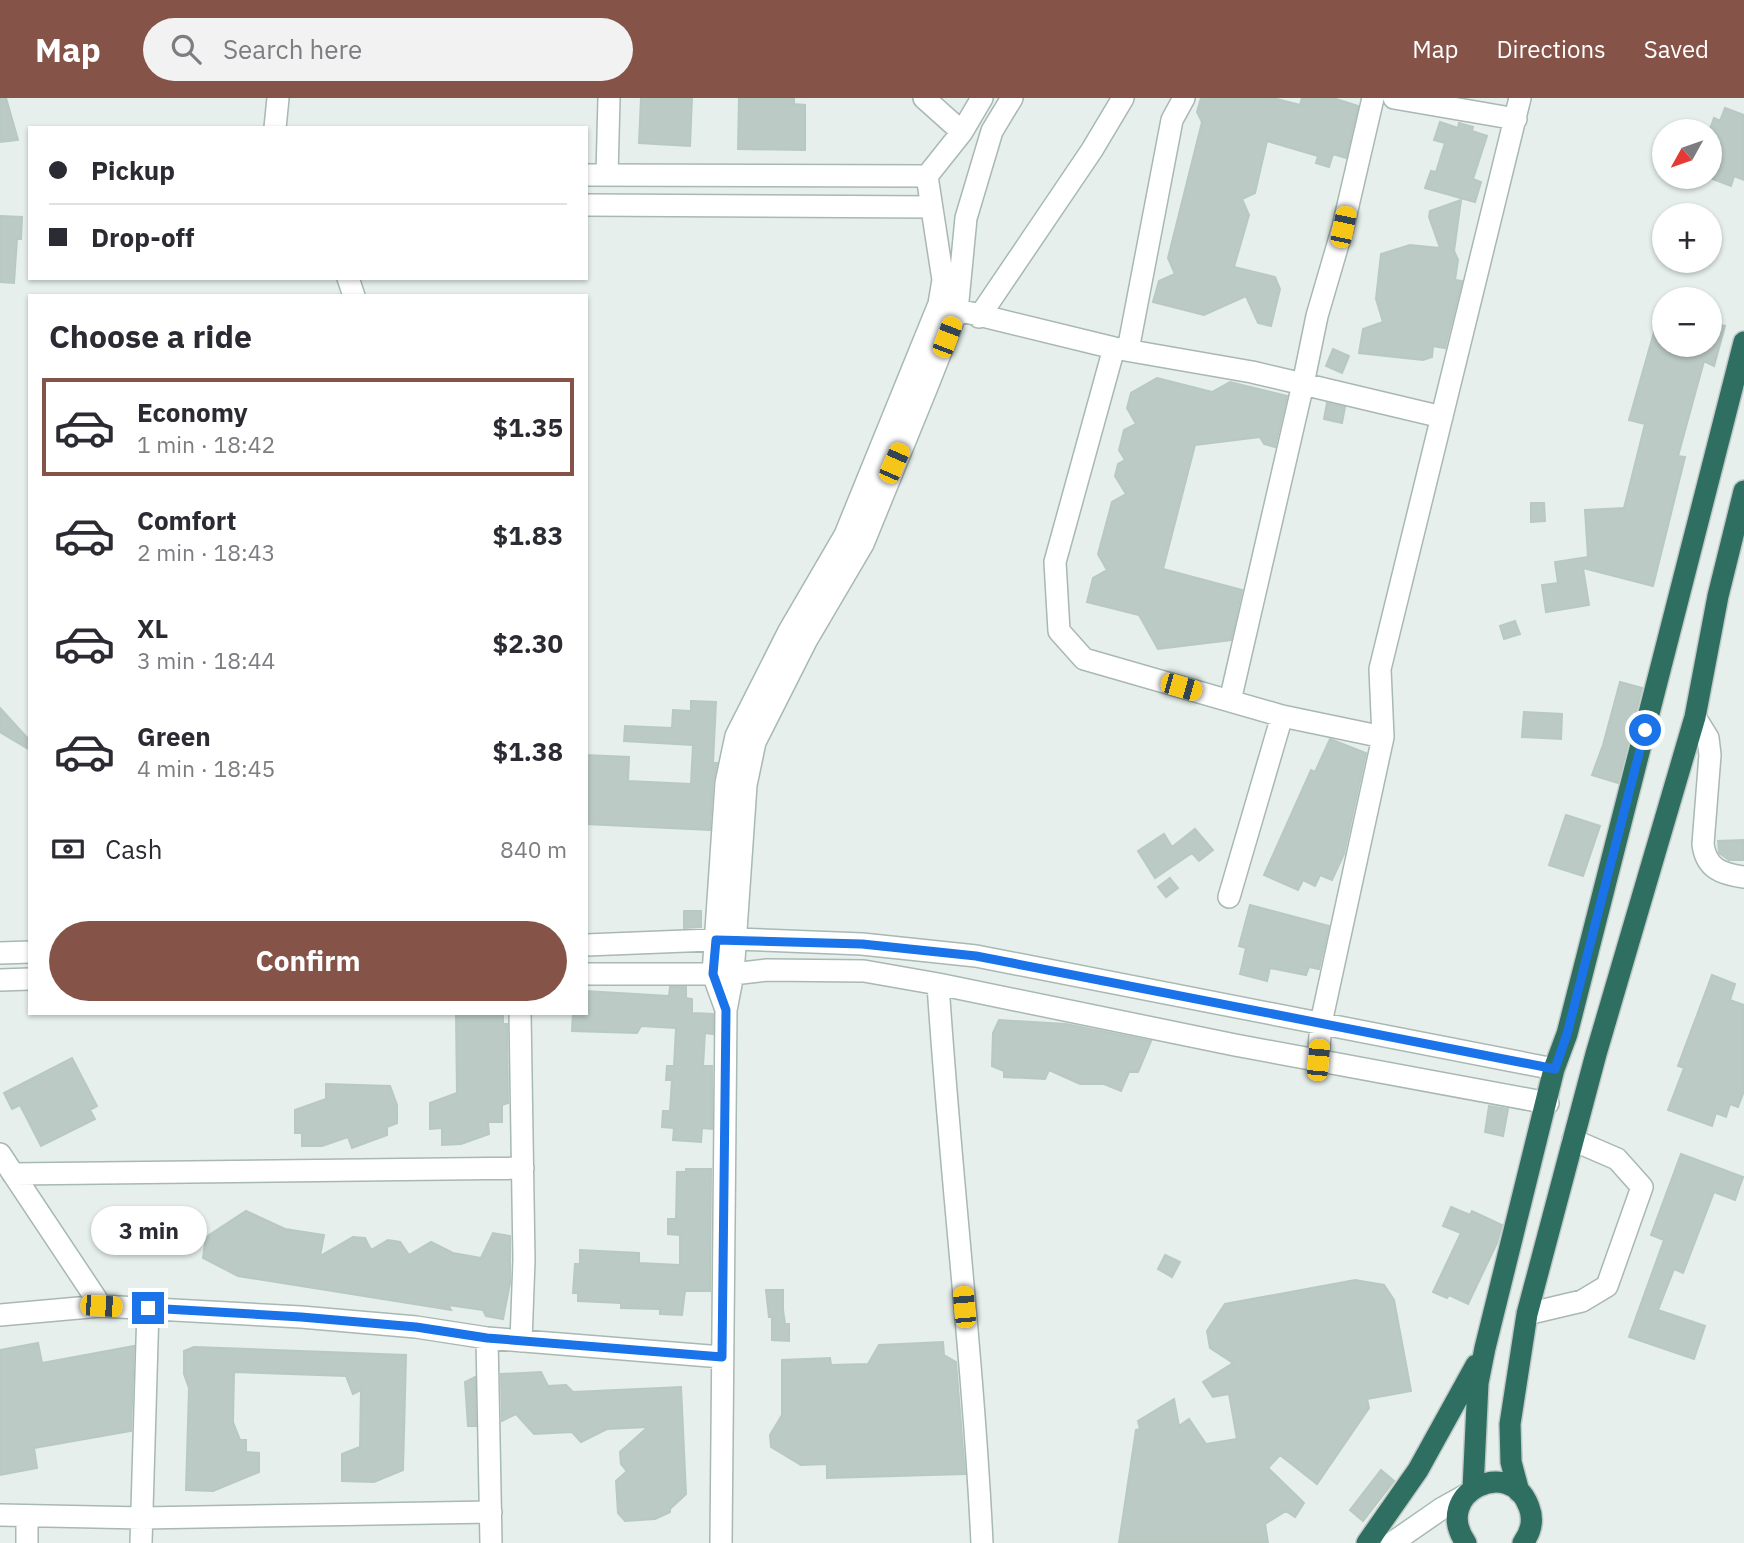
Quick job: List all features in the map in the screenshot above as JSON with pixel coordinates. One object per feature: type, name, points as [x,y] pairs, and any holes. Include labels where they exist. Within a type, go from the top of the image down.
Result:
[{"type":"highway","points":[[1470,1492],[1478,1382],[1485,1348],[1744,342]]},
{"type":"highway","points":[[1523,1543],[1529,1534],[1531,1519],[1528,1504],[1519,1492],[1511,1462],[1510,1424],[1527,1314],[1600,1041],[1695,717],[1718,596],[1741,522],[1744,491]]},
{"type":"highway","points":[[1367,1543],[1418,1470],[1485,1348]]},
{"type":"highway","points":[[1466,1543],[1460,1533],[1457,1517],[1461,1502],[1470,1492],[1481,1484],[1499,1482],[1519,1492]]},
{"type":"street","points":[[275,126],[278,98]]},
{"type":"street","points":[[609,98],[597,175],[927,176]]},
{"type":"street","points":[[923,98],[962,132]]},
{"type":"street","points":[[948,308],[927,176],[962,132],[982,98]]},
{"type":"street","points":[[721,1543],[726,1010],[723,974],[746,786],[755,742],[806,641],[863,544],[948,308],[966,218],[992,131],[1012,98]]},
{"type":"street","points":[[979,317],[1092,150],[1123,98]]},
{"type":"street","points":[[1184,98],[1172,120],[1121,349],[1055,562],[1059,631],[1084,659],[1282,716],[1383,737]]},
{"type":"street","points":[[1230,701],[1317,316],[1343,227],[1373,98]]},
{"type":"street","points":[[1318,1060],[1321,1023],[1383,737],[1380,669],[1518,108],[1394,98]]},
{"type":"street","points":[[588,205],[931,207]]},
{"type":"street","points":[[948,308],[1121,349],[1252,372],[1442,417]]},
{"type":"street","points":[[1228,897],[1282,716]]},
{"type":"street","points":[[1695,717],[1708,738],[1710,755],[1704,856],[1715,869],[1726,875],[1744,877]]},
{"type":"street","points":[[588,945],[726,939],[862,944],[976,956],[1555,1069]]},
{"type":"street","points":[[0,953],[28,952]]},
{"type":"street","points":[[588,974],[864,971],[1548,1103]]},
{"type":"street","points":[[0,980],[28,979]]},
{"type":"street","points":[[938,984],[982,1543]]},
{"type":"street","points":[[520,1015],[524,1260],[521,1341]]},
{"type":"street","points":[[1527,1314],[1582,1301],[1606,1286],[1642,1187],[1617,1159],[1573,1140]]},
{"type":"street","points":[[0,1154],[101,1306]]},
{"type":"street","points":[[13,1174],[523,1168]]},
{"type":"street","points":[[0,1315],[101,1306],[148,1308],[327,1319],[416,1327],[487,1338],[722,1357]]},
{"type":"street","points":[[141,1543],[148,1308]]},
{"type":"street","points":[[487,1338],[491,1543]]},
{"type":"street","points":[[1392,1543],[1470,1492]]},
{"type":"street","points":[[0,1515],[142,1518],[491,1512]]},
{"type":"street","points":[[27,1517],[27,1543]]},
{"type":"building","points":[[0,98],[6,98],[18,140],[0,142]]},
{"type":"building","points":[[641,98],[692,98],[690,146],[639,143]]},
{"type":"building","points":[[739,98],[794,98],[794,104],[805,105],[805,150],[738,149]]},
{"type":"building","points":[[1201,98],[1273,98],[1300,105],[1302,98],[1333,98],[1358,106],[1346,158],[1333,154],[1329,167],[1316,163],[1318,156],[1267,141],[1255,193],[1242,199],[1249,215],[1234,267],[1275,277],[1280,289],[1271,326],[1258,323],[1246,296],[1204,315],[1153,302],[1159,281],[1175,274],[1168,258],[1202,122],[1197,112]]},
{"type":"building","points":[[1725,108],[1744,115],[1744,180],[1734,176],[1731,186],[1722,183],[1721,119]]},
{"type":"building","points":[[1440,122],[1458,128],[1459,123],[1473,127],[1472,131],[1487,136],[1473,179],[1481,182],[1475,202],[1425,188],[1431,171],[1436,172],[1445,143],[1434,140]]},
{"type":"building","points":[[1461,200],[1454,251],[1458,260],[1455,280],[1462,281],[1445,348],[1433,346],[1432,357],[1423,360],[1359,353],[1363,329],[1383,322],[1376,299],[1381,254],[1410,245],[1440,248],[1429,217],[1430,211]]},
{"type":"building","points":[[0,216],[22,217],[21,239],[17,239],[14,283],[0,282]]},
{"type":"building","points":[[1652,339],[1652,357],[1716,357],[1714,366],[1704,361],[1678,456],[1685,457],[1653,586],[1583,568],[1589,605],[1546,612],[1542,585],[1558,583],[1555,562],[1588,557],[1585,510],[1624,508],[1645,424],[1629,420]]},
{"type":"building","points":[[1333,349],[1349,356],[1342,373],[1326,366]]},
{"type":"building","points":[[1157,378],[1212,392],[1230,382],[1287,396],[1275,447],[1264,444],[1260,437],[1195,445],[1163,569],[1242,590],[1231,640],[1158,649],[1139,615],[1087,602],[1093,578],[1107,570],[1098,554],[1112,502],[1126,494],[1115,476],[1118,464],[1125,460],[1119,450],[1124,430],[1136,424],[1127,408],[1131,393]]},
{"type":"building","points":[[1327,403],[1345,407],[1342,423],[1324,419]]},
{"type":"building","points":[[1531,503],[1544,503],[1545,521],[1531,522]]},
{"type":"building","points":[[1515,621],[1520,634],[1504,639],[1500,626]]},
{"type":"building","points":[[1620,682],[1642,688],[1618,783],[1592,775]]},
{"type":"building","points":[[691,701],[716,702],[713,763],[717,763],[710,830],[588,824],[588,755],[629,757],[628,781],[691,784],[693,745],[624,741],[625,726],[672,728],[673,710],[691,711]]},
{"type":"building","points":[[0,708],[28,739],[28,749],[0,732]]},
{"type":"building","points":[[1524,712],[1562,714],[1561,739],[1522,737]]},
{"type":"building","points":[[1330,739],[1366,753],[1344,854],[1332,880],[1320,875],[1315,886],[1303,880],[1298,890],[1264,875],[1311,770],[1315,772]]},
{"type":"building","points":[[1566,815],[1600,826],[1583,876],[1549,865]]},
{"type":"building","points":[[1195,829],[1213,850],[1199,861],[1192,853],[1155,878],[1138,851],[1164,834],[1172,847]]},
{"type":"building","points":[[1744,840],[1744,860],[1729,860],[1719,853],[1718,841]]},
{"type":"building","points":[[1170,878],[1178,888],[1166,897],[1158,887]]},
{"type":"building","points":[[1250,905],[1329,926],[1319,969],[1309,967],[1306,975],[1270,968],[1267,981],[1240,974],[1246,948],[1239,946]]},
{"type":"building","points":[[684,911],[701,911],[701,927],[684,928]]},
{"type":"building","points":[[1712,975],[1735,984],[1730,1000],[1744,1005],[1744,1091],[1738,1107],[1730,1104],[1726,1117],[1716,1113],[1712,1126],[1668,1110],[1684,1068],[1678,1066]]},
{"type":"building","points":[[670,987],[686,987],[686,998],[692,999],[692,1013],[713,1014],[713,1034],[705,1033],[703,1066],[712,1066],[712,1129],[702,1128],[701,1142],[673,1140],[674,1128],[662,1127],[663,1111],[670,1111],[672,1080],[666,1080],[667,1066],[674,1066],[676,1028],[641,1026],[637,1033],[572,1031],[573,1015],[588,1015],[588,991],[669,996]]},
{"type":"building","points":[[456,1015],[503,1015],[503,1024],[507,1024],[508,1103],[502,1105],[502,1122],[488,1122],[489,1134],[461,1144],[442,1145],[442,1128],[430,1129],[430,1103],[457,1093]]},
{"type":"building","points":[[999,1020],[1066,1024],[1151,1041],[1138,1072],[1129,1072],[1121,1091],[1104,1084],[1080,1084],[1049,1070],[1045,1079],[1004,1077],[1004,1071],[992,1066],[993,1033]]},
{"type":"building","points":[[72,1058],[97,1106],[90,1110],[95,1119],[41,1146],[20,1105],[12,1109],[4,1093]]},
{"type":"building","points":[[326,1084],[390,1086],[397,1105],[397,1123],[387,1127],[387,1135],[352,1148],[348,1137],[322,1146],[302,1146],[302,1133],[295,1133],[295,1110],[326,1099]]},
{"type":"building","points":[[1489,1106],[1508,1109],[1503,1136],[1485,1132]]},
{"type":"building","points":[[1681,1154],[1743,1177],[1735,1200],[1714,1192],[1683,1273],[1674,1269],[1658,1310],[1705,1326],[1694,1359],[1629,1337],[1664,1240],[1651,1235]]},
{"type":"building","points":[[686,1169],[711,1169],[710,1291],[685,1291],[682,1315],[660,1314],[660,1309],[621,1308],[621,1303],[578,1301],[578,1293],[573,1293],[575,1264],[580,1264],[580,1250],[639,1253],[639,1263],[680,1265],[680,1235],[668,1234],[668,1219],[676,1219],[677,1172],[686,1172]]},
{"type":"building","points":[[1451,1207],[1470,1215],[1472,1211],[1502,1225],[1497,1243],[1468,1304],[1449,1295],[1447,1298],[1433,1292],[1461,1233],[1443,1226]]},
{"type":"building","points":[[246,1211],[285,1229],[324,1235],[320,1256],[353,1237],[365,1238],[371,1250],[388,1240],[400,1242],[409,1255],[431,1242],[453,1253],[481,1258],[493,1233],[510,1236],[510,1283],[503,1319],[486,1316],[483,1310],[448,1305],[451,1310],[238,1276],[203,1258],[206,1237]]},
{"type":"building","points":[[1165,1255],[1180,1262],[1172,1277],[1158,1269]]},
{"type":"building","points":[[1355,1280],[1384,1285],[1394,1300],[1411,1391],[1367,1399],[1369,1408],[1317,1484],[1280,1455],[1268,1468],[1304,1503],[1295,1517],[1286,1511],[1265,1524],[1268,1543],[1119,1543],[1136,1430],[1140,1429],[1138,1421],[1174,1399],[1179,1426],[1189,1419],[1206,1444],[1237,1439],[1229,1394],[1213,1397],[1203,1382],[1233,1363],[1210,1348],[1207,1331],[1225,1304]]},
{"type":"building","points":[[766,1290],[783,1290],[783,1310],[785,1324],[789,1324],[789,1341],[772,1340],[772,1317],[769,1317]]},
{"type":"building","points":[[943,1342],[944,1355],[956,1362],[965,1474],[827,1478],[827,1464],[801,1465],[771,1447],[770,1435],[782,1415],[782,1360],[830,1358],[831,1365],[868,1364],[879,1345]]},
{"type":"building","points":[[38,1343],[42,1363],[134,1346],[131,1431],[34,1448],[37,1468],[0,1475],[0,1350]]},
{"type":"building","points":[[194,1347],[406,1355],[403,1470],[374,1482],[342,1481],[342,1454],[360,1447],[361,1390],[353,1394],[346,1376],[234,1372],[233,1422],[240,1440],[246,1440],[246,1452],[259,1453],[259,1472],[213,1491],[186,1490],[189,1388],[184,1374],[184,1351]]},
{"type":"building","points":[[541,1372],[548,1386],[566,1385],[573,1392],[681,1387],[686,1494],[670,1512],[655,1519],[625,1521],[618,1513],[616,1481],[627,1471],[621,1464],[620,1452],[648,1427],[607,1429],[581,1442],[572,1432],[534,1434],[516,1414],[502,1421],[501,1374]]},
{"type":"building","points":[[475,1377],[476,1426],[468,1426],[465,1382]]},
{"type":"building","points":[[1381,1470],[1394,1481],[1363,1521],[1350,1510]]},
{"type":"route","points":[[148,1308],[301,1317],[416,1327],[487,1338],[722,1357],[726,1010],[713,974],[716,940],[862,944],[976,956],[1555,1069],[1567,1034],[1645,730]]}]
